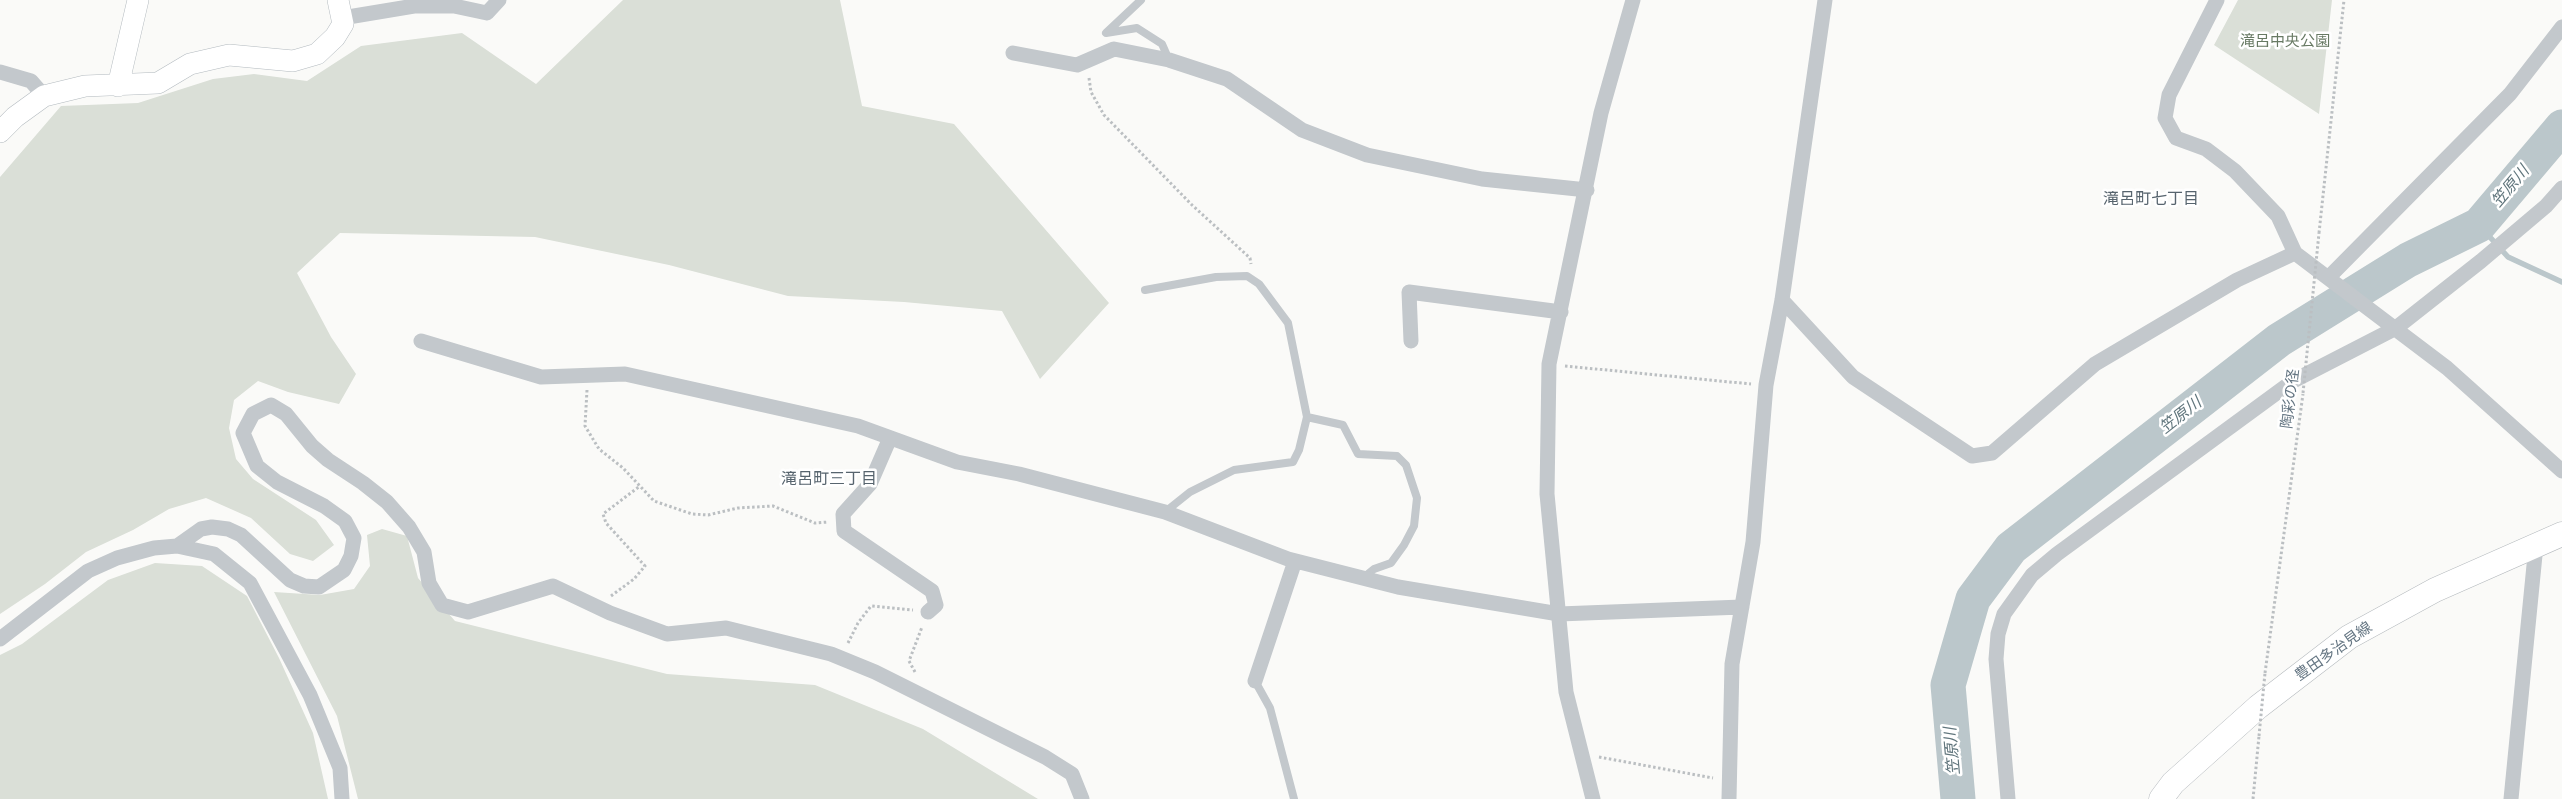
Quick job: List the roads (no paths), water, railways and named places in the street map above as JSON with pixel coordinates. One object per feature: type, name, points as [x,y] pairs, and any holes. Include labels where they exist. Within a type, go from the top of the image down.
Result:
[{"type":"main road","name":"豊田多治見線","points":[[2161,799],[2173,783],[2258,707],[2349,637],[2435,590],[2562,534]]},
{"type":"street","points":[[118,86],[138,0]]},
{"type":"street","points":[[0,132],[15,116],[44,96],[85,86],[158,83],[190,64],[229,55],[293,61],[317,54],[335,37],[343,24],[340,9],[454,6],[487,13],[499,0]]},
{"type":"street","points":[[1594,799],[1566,692],[1547,494],[1549,364],[1601,112],[1633,0]]},
{"type":"street","points":[[1729,799],[1732,664],[1753,542],[1766,385],[1782,300],[1825,0]]},
{"type":"street","points":[[2217,0],[2169,95],[2165,118],[2176,138],[2206,149],[2235,170],[2278,216],[2295,253],[2447,368],[2562,471]]},
{"type":"street","points":[[2329,277],[2510,94],[2562,27]]},
{"type":"street","points":[[1013,53],[1077,65],[1114,50],[1169,60],[1227,80],[1302,130],[1367,155],[1482,179],[1586,190]]},
{"type":"street","points":[[0,72],[32,81],[44,96]]},
{"type":"street","points":[[2008,799],[1996,659],[1998,634],[2004,614],[2032,575],[2057,554],[2293,381],[2396,328],[2481,261],[2546,206],[2562,188]]},
{"type":"street","points":[[1782,300],[1853,377],[1972,456],[1992,453],[2095,364],[2238,280],[2295,253]]},
{"type":"street","points":[[1411,341],[1409,292],[1561,312]]},
{"type":"street","points":[[421,341],[541,377],[625,374],[858,426],[957,462],[1019,474],[1165,512],[1295,561],[1398,587],[1559,614],[1742,607]]},
{"type":"street","points":[[177,546],[201,530],[212,527],[228,529],[241,535],[290,580],[304,586],[319,587],[344,570],[351,556],[354,538],[345,521],[324,506],[277,482],[257,466],[243,433],[253,414],[271,405],[286,414],[312,446],[328,460],[363,483],[387,502],[409,527],[424,552],[429,583],[442,605],[468,612],[553,586],[603,610],[667,634],[726,628],[841,658],[875,672],[1045,757],[1072,774],[1082,799]]},
{"type":"street","points":[[890,438],[870,484],[843,514],[844,530],[932,591],[936,605],[928,612]]},
{"type":"street","points":[[2511,799],[2536,545]]},
{"type":"street","points":[[0,639],[88,571],[117,558],[154,548],[177,546],[214,554],[250,583],[310,695],[340,768],[342,799]]},
{"type":"street","points":[[1255,680],[1295,561]]},
{"type":"lane","points":[[1141,0],[1106,32],[1138,28],[1162,44],[1169,60]]},
{"type":"lane","points":[[1145,290],[1216,277],[1247,276],[1259,284],[1288,323],[1307,417],[1299,450],[1293,462],[1234,470],[1190,492],[1165,512]]},
{"type":"lane","points":[[1307,417],[1343,425],[1358,454],[1397,456],[1406,465],[1417,498],[1414,526],[1404,545],[1391,563],[1374,569],[1363,578]]},
{"type":"lane","points":[[1255,680],[1270,708],[1294,799]]},
{"type":"waterway","name":"笠原川","points":[[1958,799],[1948,685],[1973,599],[2011,548],[2279,340],[2408,260],[2479,225],[2562,127]]},
{"type":"waterway","points":[[2479,225],[2508,257],[2562,282]]},
{"type":"district","name":"滝呂町七丁目","points":[[2151,200]]},
{"type":"district","name":"滝呂町三丁目","points":[[829,480]]},
{"type":"park label","name":"滝呂中央公園","points":[[2285,42]]}]
